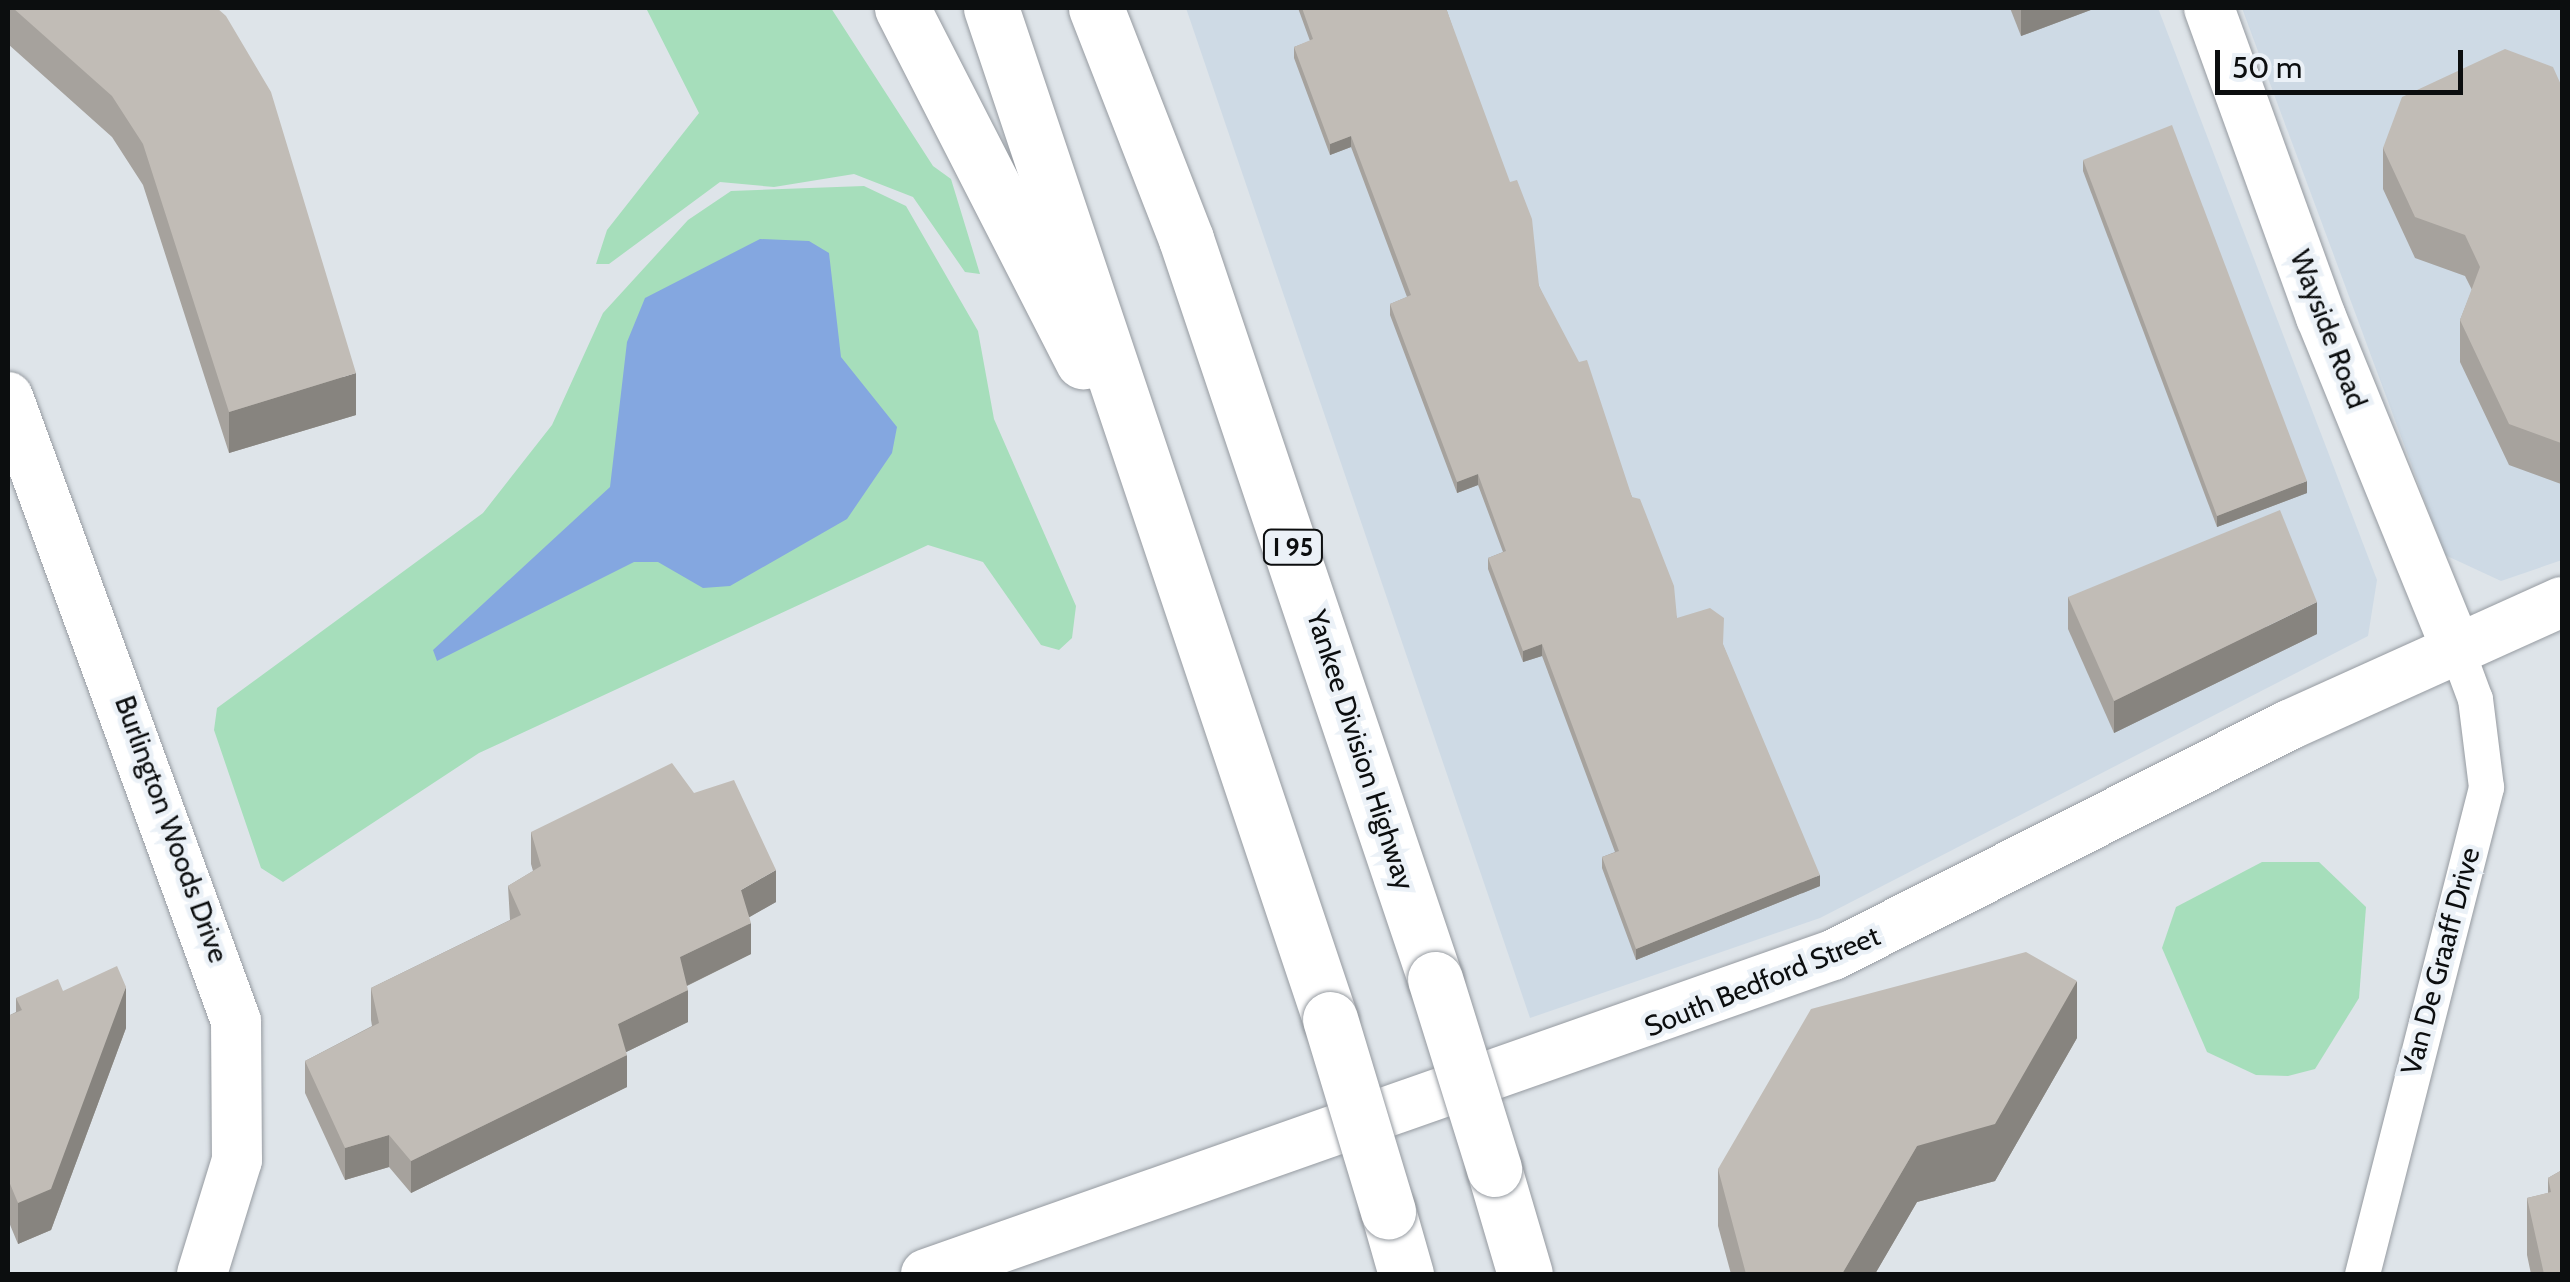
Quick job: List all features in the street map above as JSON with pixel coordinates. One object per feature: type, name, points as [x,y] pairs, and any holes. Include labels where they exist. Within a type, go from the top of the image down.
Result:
[{"type":"highway","points":[[902,8],[1180,566]]},
{"type":"highway","points":[[991,8],[1330,1019],[1406,1274]]},
{"type":"highway","name":"Yankee Division Highway","points":[[1096,8],[1140,120],[1366,756],[1524,1274]]},
{"type":"highway","points":[[1120,8],[1140,120]]},
{"type":"main road","name":"Wayside Road","points":[[2209,8],[2321,317],[2456,648]]},
{"type":"main road","name":"Burlington Woods Drive","points":[[8,397],[236,1021],[237,1160],[202,1274]]},
{"type":"main road","name":"South Bedford Street","points":[[926,1274],[1832,955],[2456,648],[2562,602]]},
{"type":"street","name":"Van De Graaff Drive","points":[[2362,1274],[2486,786],[2478,714],[2456,648]]},
{"type":"shaded area","points":[[1186,8],[2158,8],[2377,580],[2368,636],[1820,918],[1530,1018]]},
{"type":"shaded area","points":[[2242,8],[2562,8],[2562,560],[2501,581],[2445,555]]},
{"type":"green space","points":[[646,8],[831,8],[933,166],[951,179],[980,274],[965,272],[913,197],[854,174],[774,187],[720,182],[609,264],[596,264],[607,230],[699,113]]},
{"type":"green space","points":[[864,186],[906,206],[978,331],[994,419],[1076,606],[1072,638],[1059,650],[1041,645],[983,562],[928,545],[479,753],[283,882],[261,868],[214,730],[217,708],[483,513],[552,425],[603,313],[688,220],[731,191]]},
{"type":"green space","points":[[2262,862],[2319,862],[2366,907],[2359,998],[2315,1069],[2288,1076],[2256,1075],[2207,1052],[2162,948],[2176,907]]},
{"type":"water","points":[[760,239],[809,241],[829,253],[841,357],[897,427],[892,453],[847,519],[730,586],[703,588],[658,562],[634,562],[437,661],[433,650],[610,487],[627,342],[645,298]]},
{"type":"building","points":[[13,8],[217,8],[226,16],[271,92],[356,373],[229,412],[143,144],[112,96]]},
{"type":"building","points":[[1302,8],[1446,8],[1510,182],[1517,180],[1532,219],[1539,286],[1579,362],[1587,360],[1632,497],[1640,499],[1674,586],[1677,618],[1710,608],[1724,618],[1723,644],[1820,875],[1636,949],[1602,857],[1619,851],[1542,644],[1523,651],[1488,558],[1506,551],[1478,474],[1457,482],[1390,304],[1411,295],[1351,136],[1330,144],[1294,47],[1313,39]]},
{"type":"building","points":[[2505,49],[2553,67],[2562,87],[2561,443],[2509,424],[2460,320],[2480,267],[2465,235],[2415,217],[2383,148],[2402,97]]},
{"type":"building","points":[[2172,125],[2307,481],[2217,516],[2083,160]]},
{"type":"building","points":[[2280,510],[2317,602],[2114,701],[2068,597]]},
{"type":"building","points":[[672,763],[694,793],[734,780],[776,870],[741,890],[751,923],[680,957],[688,990],[618,1024],[627,1055],[411,1161],[389,1135],[345,1148],[305,1061],[379,1023],[371,988],[521,915],[508,886],[541,866],[531,832]]},
{"type":"building","points":[[2026,952],[2077,981],[1995,1124],[1917,1146],[1842,1274],[1746,1274],[1718,1169],[1811,1009]]},
{"type":"building","points":[[117,966],[126,987],[51,1189],[18,1203],[8,1179],[8,1016],[22,1010],[16,998],[58,979],[63,991]]},
{"type":"building","points":[[2562,1170],[2562,1274],[2544,1274],[2527,1198],[2551,1192],[2548,1178]]}]
